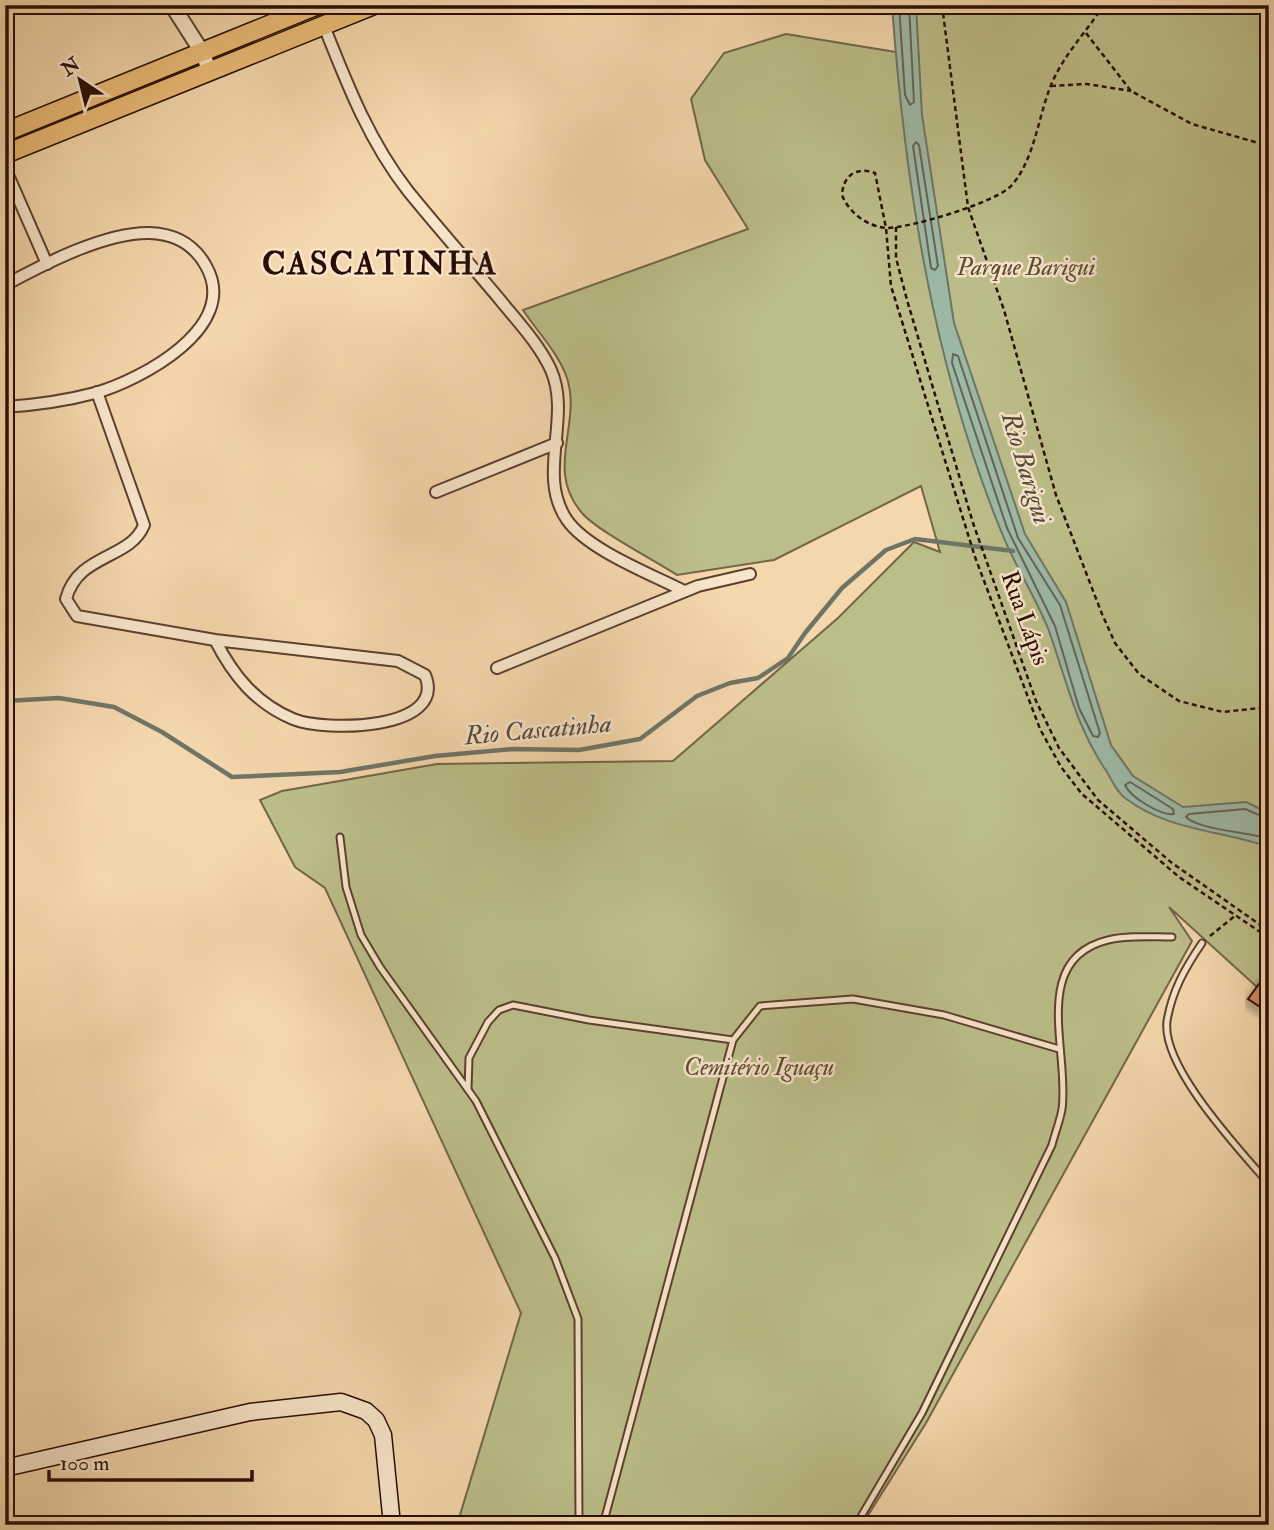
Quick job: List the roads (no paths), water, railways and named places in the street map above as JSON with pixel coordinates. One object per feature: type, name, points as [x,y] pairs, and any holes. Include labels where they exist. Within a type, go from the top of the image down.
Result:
[{"type":"main road","points":[[5,132],[318,5]]},
{"type":"main road","points":[[5,154],[374,5]]},
{"type":"main road","points":[[5,142],[46,116]]},
{"type":"main road","points":[[5,1468],[250,1412],[341,1402],[366,1411],[376,1420],[386,1450],[392,1525]]},
{"type":"street","points":[[172,5],[202,52],[210,72]]},
{"type":"street","points":[[324,26],[358,110],[377,146],[409,191],[528,334],[550,368],[559,401],[554,487],[568,521],[594,543],[684,592]]},
{"type":"street","points":[[5,168],[47,264]]},
{"type":"street","points":[[5,285],[47,264],[107,240],[150,233],[172,236],[200,254],[210,273],[213,293],[208,315],[198,332],[157,365],[97,392],[66,400],[5,407]]},
{"type":"street","points":[[97,392],[144,525],[140,535],[130,543],[78,574],[66,599],[69,608],[77,616],[215,640],[398,661],[425,675],[430,686],[429,696],[420,707],[384,721],[340,727],[313,726],[282,713],[247,689],[231,671],[215,640]]},
{"type":"street","points":[[436,492],[557,443]]},
{"type":"street","points":[[497,667],[684,592],[750,574]]},
{"type":"lane","points":[[340,837],[346,887],[361,935],[380,967],[468,1089],[555,1258],[578,1319],[579,1522],[603,1523],[733,1040],[760,1006],[853,999],[944,1015],[1059,1049]]},
{"type":"lane","points":[[856,1525],[922,1413],[1052,1145],[1062,1108],[1060,983],[1067,966],[1086,948],[1108,940],[1172,937]]},
{"type":"lane","points":[[1202,943],[1179,977],[1167,1024],[1173,1048],[1202,1104],[1269,1184]]},
{"type":"lane","points":[[468,1089],[469,1058],[488,1022],[499,1010],[513,1005],[589,1020],[733,1040]]},
{"type":"water","points":[[892,5],[916,5],[922,115],[954,323],[1025,534],[1066,602],[1111,745],[1133,776],[1183,807],[1246,802],[1269,813],[1269,847],[1177,824],[1142,809],[1120,793],[1087,738],[1044,618],[1001,531],[957,404],[940,339],[914,206]]},
{"type":"waterway","name":"Rio Cascatinha","points":[[5,701],[59,698],[114,707],[162,732],[232,777],[340,772],[435,756],[514,749],[579,750],[640,739],[697,696],[730,683],[758,678],[788,658],[842,588],[886,550],[915,539],[1013,551]]},
{"type":"district","name":"CASCATINHA","points":[[380,264]]},
{"type":"park label","name":"Parque Barigui","points":[[1026,267]]},
{"type":"park label","name":"Cemitério Iguaçu","points":[[759,1067]]},
{"type":"water label","name":"Rio Barigui","points":[[1026,468]]}]
